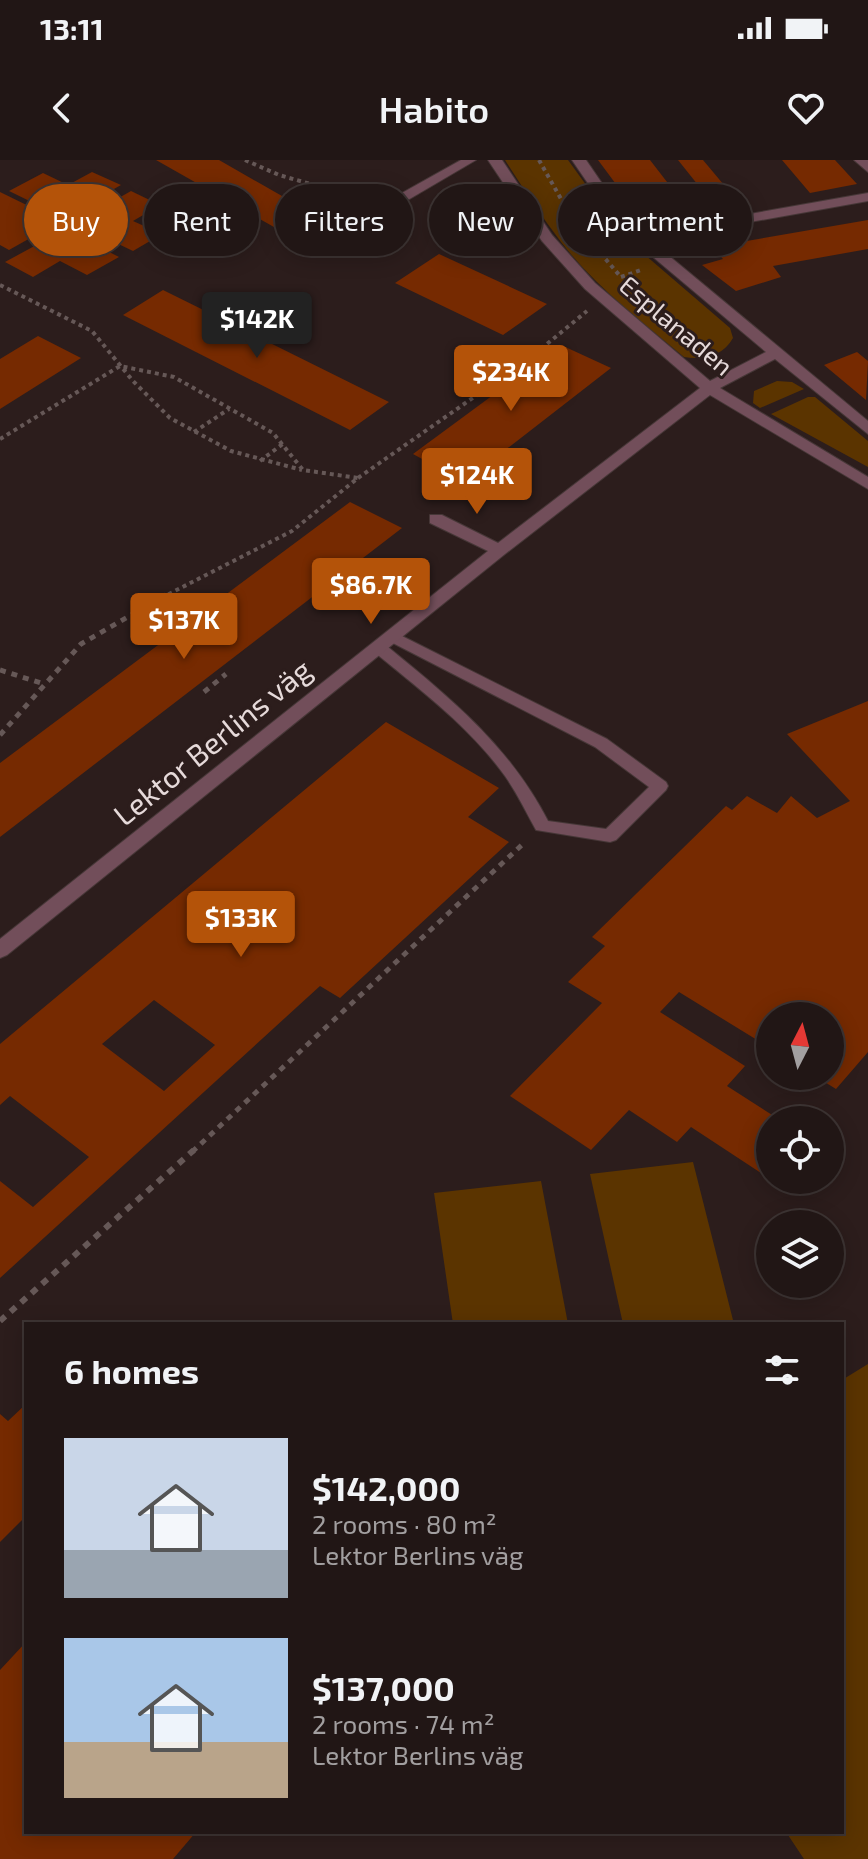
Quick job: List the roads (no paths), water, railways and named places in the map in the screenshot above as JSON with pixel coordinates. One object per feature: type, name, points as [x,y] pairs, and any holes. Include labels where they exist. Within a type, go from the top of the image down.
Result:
[{"type":"street","name":"Esplanaden","points":[[495,160],[547,238],[590,286],[709,388],[868,484]]},
{"type":"street","name":"Esplanaden","points":[[579,160],[595,184]]},
{"type":"street","points":[[861,160],[868,168]]},
{"type":"street","points":[[752,218],[868,197]]},
{"type":"street","name":"Esplanaden","points":[[658,256],[868,429]]},
{"type":"street","name":"Lektor Berlins väg","points":[[0,950],[499,550],[709,388],[775,353]]},
{"type":"street","points":[[436,519],[499,550]]},
{"type":"lane","points":[[413,192],[463,161]]},
{"type":"lane","points":[[378,647],[475,726],[527,792],[542,826],[610,836],[660,786],[601,743],[392,636]]}]
